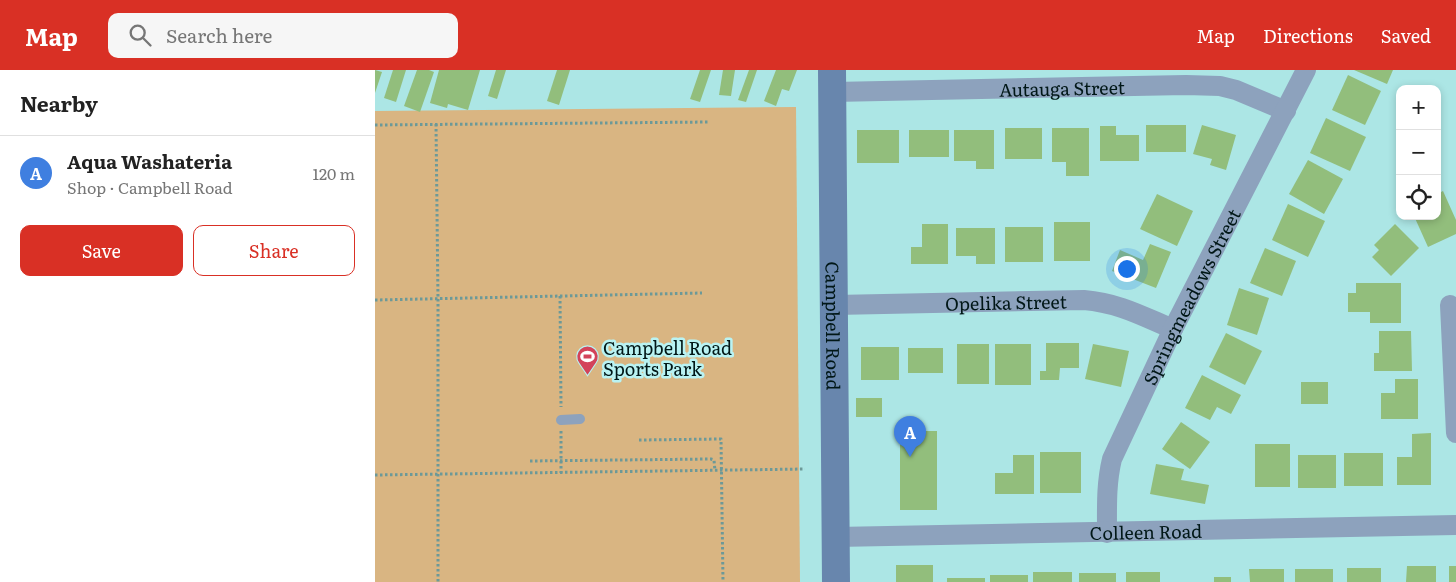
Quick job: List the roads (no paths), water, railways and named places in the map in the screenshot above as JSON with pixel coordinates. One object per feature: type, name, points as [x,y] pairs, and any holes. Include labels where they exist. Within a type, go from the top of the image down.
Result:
[{"type":"street","name":"Springmeadows Street","points":[[1107,533],[1106,493],[1112,459],[1173,330],[1306,70]]},
{"type":"street","name":"Autauga Street","points":[[832,81],[1220,86],[1236,90],[1285,111]]},
{"type":"street","name":"Campbell Road","points":[[832,81],[836,582]]},
{"type":"street","name":"Opelika Street","points":[[835,305],[1105,302],[1129,310],[1173,330]]},
{"type":"street","points":[[1450,305],[1456,433]]},
{"type":"street","name":"Colleen Road","points":[[836,537],[1456,526]]},
{"type":"lane","points":[[561,420],[580,419]]},
{"type":"place","name":"Campbell Road Sports Park","points":[[587,376]]},
{"type":"place","name":"Aqua Washateria","points":[[910,457]]}]
